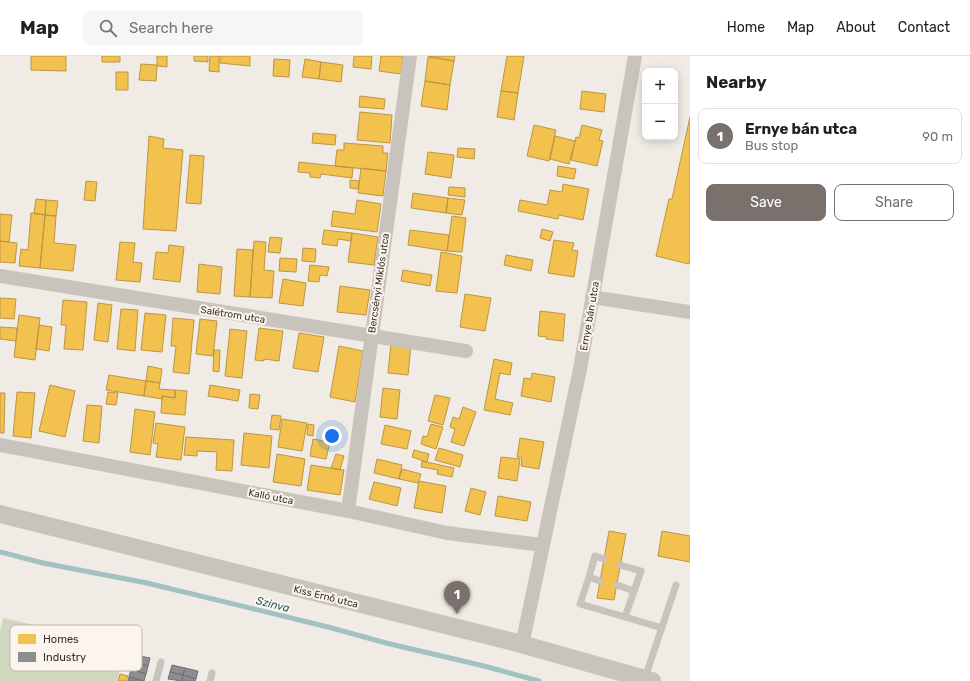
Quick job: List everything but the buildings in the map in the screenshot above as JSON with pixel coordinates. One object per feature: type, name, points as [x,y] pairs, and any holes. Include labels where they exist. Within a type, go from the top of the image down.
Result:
[{"type":"street","name":"Bercsényi Miklós utca","points":[[348,511],[410,56]]},
{"type":"street","name":"Ernye bán utca","points":[[522,645],[580,369],[635,56]]},
{"type":"street","name":"Salétrom utca","points":[[0,276],[466,351]]},
{"type":"street","points":[[592,297],[690,312]]},
{"type":"street","name":"Kalló utca","points":[[0,445],[348,511],[447,534],[542,545]]},
{"type":"street","name":"Kiss Ernő utca","points":[[0,514],[522,645],[648,680]]},
{"type":"lane","points":[[604,559],[595,556],[580,604],[662,628]]},
{"type":"lane","points":[[620,565],[641,571],[625,617]]},
{"type":"lane","points":[[589,577],[600,581]]},
{"type":"lane","points":[[616,585],[634,591]]},
{"type":"lane","points":[[648,680],[662,628],[676,585]]},
{"type":"lane","points":[[156,681],[161,662]]},
{"type":"lane","points":[[210,681],[212,672]]},
{"type":"green space","points":[[3,618],[35,625],[10,625],[10,671],[119,671],[117,681],[0,681],[0,632]]},
{"type":"waterway","name":"Szinva","points":[[0,552],[43,563],[147,583],[328,627],[539,681]]},
{"type":"place","name":"Ernye bán utca","points":[[457,614]]}]
